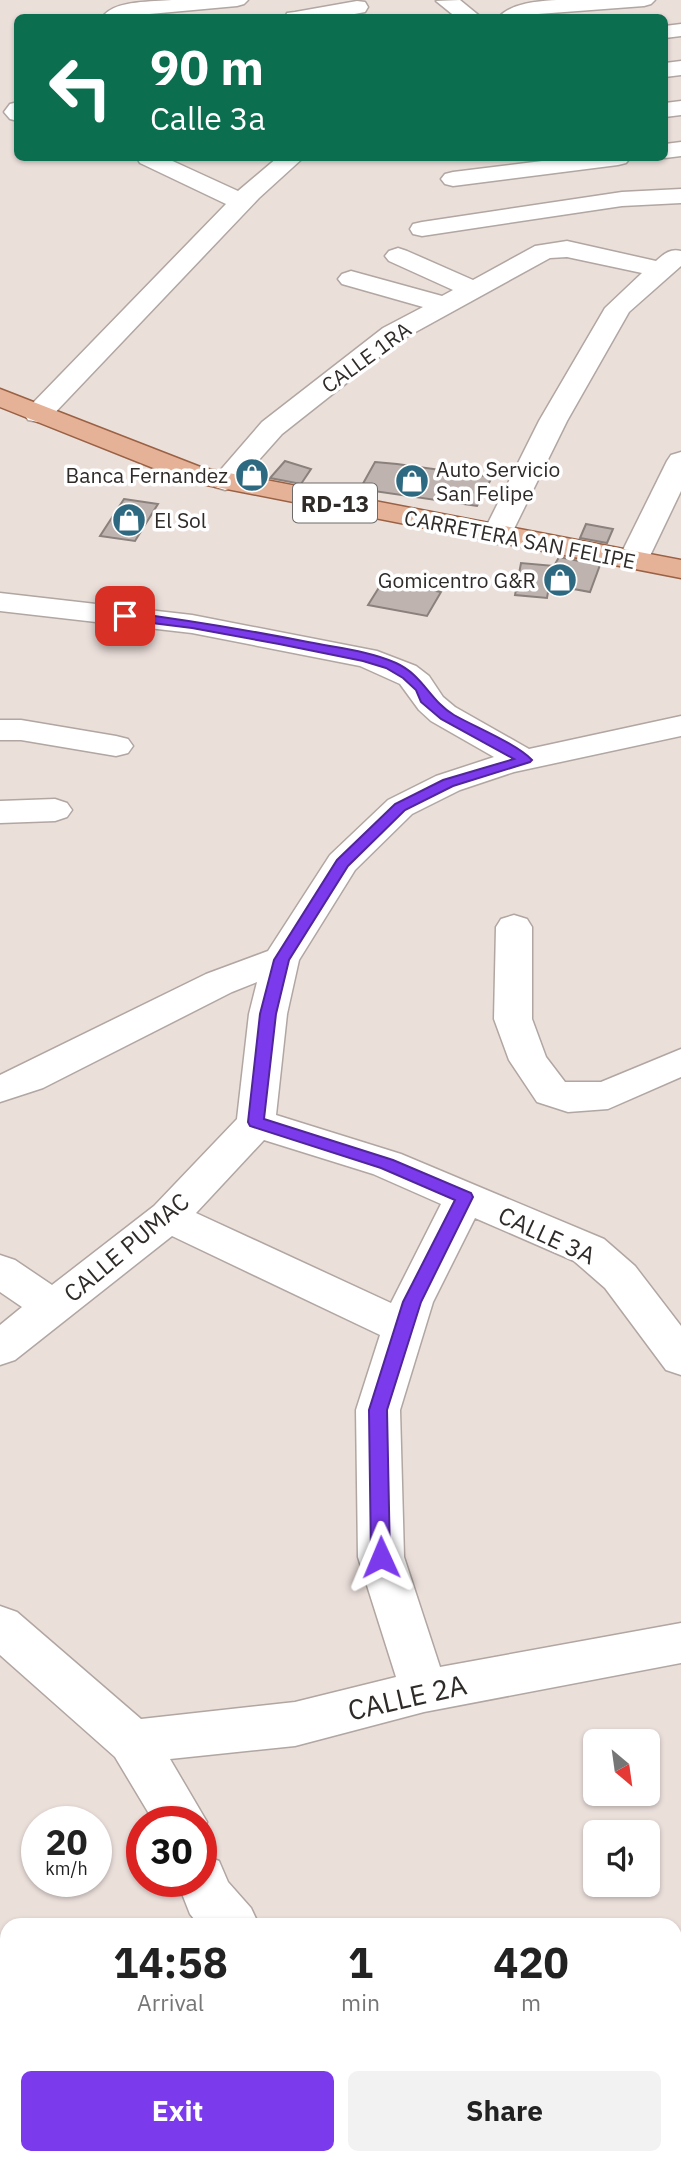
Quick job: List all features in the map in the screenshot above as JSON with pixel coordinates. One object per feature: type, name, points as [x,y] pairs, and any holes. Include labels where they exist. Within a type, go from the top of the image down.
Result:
[{"type":"main road","name":"CARRETERA SAN FELIPE","points":[[0,397],[163,464],[225,481],[681,569]]},
{"type":"street","points":[[117,14],[124,11],[237,0]]},
{"type":"street","points":[[519,14],[535,8],[644,0]]},
{"type":"street","points":[[447,1],[466,14]]},
{"type":"street","points":[[318,14],[359,7]]},
{"type":"street","points":[[154,161],[241,202]]},
{"type":"street","points":[[38,414],[241,202],[288,161]]},
{"type":"street","points":[[453,178],[593,161]]},
{"type":"street","points":[[422,229],[622,199],[681,196]]},
{"type":"street","name":"CALLE 1RA","points":[[225,481],[272,428],[392,334],[544,251],[567,249],[671,262]]},
{"type":"street","points":[[398,256],[475,290]]},
{"type":"street","points":[[497,535],[553,421],[618,308],[671,262]]},
{"type":"street","points":[[351,279],[446,305]]},
{"type":"street","points":[[633,560],[681,461]]},
{"type":"street","points":[[0,602],[192,624],[366,657],[408,675],[422,689],[425,699],[446,716],[525,760]]},
{"type":"street","points":[[256,1122],[268,1014],[281,960],[342,863],[400,807],[448,783],[525,760],[681,726]]},
{"type":"street","points":[[0,730],[21,730],[116,746]]},
{"type":"street","points":[[0,812],[55,810]]},
{"type":"street","points":[[514,927],[513,1019],[527,1060],[551,1092],[568,1098],[608,1095],[681,1062]]},
{"type":"street","points":[[0,1089],[29,1079],[219,983],[281,960]]},
{"type":"street","name":"CALLE 3A","points":[[256,1122],[387,1164],[589,1250],[607,1263],[681,1358]]},
{"type":"street","name":"CALLE PUMAC","points":[[0,1348],[169,1217],[256,1122]]},
{"type":"street","points":[[424,1691],[381,1557],[378,1410],[412,1302],[465,1197]]},
{"type":"street","points":[[169,1217],[404,1328]]},
{"type":"street","points":[[0,1271],[53,1307]]},
{"type":"street","points":[[0,1626],[132,1742],[172,1806]]},
{"type":"street","name":"CALLE 2A","points":[[132,1742],[295,1724],[424,1691],[681,1643]]},
{"type":"street","points":[[208,1897],[227,1918]]},
{"type":"building","points":[[285,461],[311,469],[301,484],[270,478]]},
{"type":"building","points":[[375,462],[492,477],[477,506],[360,489]]},
{"type":"building","name":"El Sol","points":[[124,499],[158,504],[135,541],[100,536]]},
{"type":"building","points":[[586,524],[613,529],[607,543],[580,538]]},
{"type":"building","points":[[559,557],[600,565],[590,592],[568,588],[567,594],[548,592],[547,598],[515,595],[521,563],[554,566]]},
{"type":"building","points":[[383,581],[441,592],[427,616],[368,605]]},
{"type":"place","name":"Banca Fernandez","points":[[252,475]]},
{"type":"place","name":"Auto Servicio San Felipe","points":[[412,481]]},
{"type":"place","name":"El Sol","points":[[129,520]]},
{"type":"place","name":"Gomicentro G&R","points":[[560,580]]},
{"type":"route","points":[[125,616],[192,624],[279,640],[366,657],[391,666],[408,675],[422,689],[425,699],[446,716],[525,760],[448,783],[400,807],[342,863],[281,960],[268,1014],[256,1122],[387,1164],[465,1197],[412,1302],[378,1410],[381,1557]]}]
